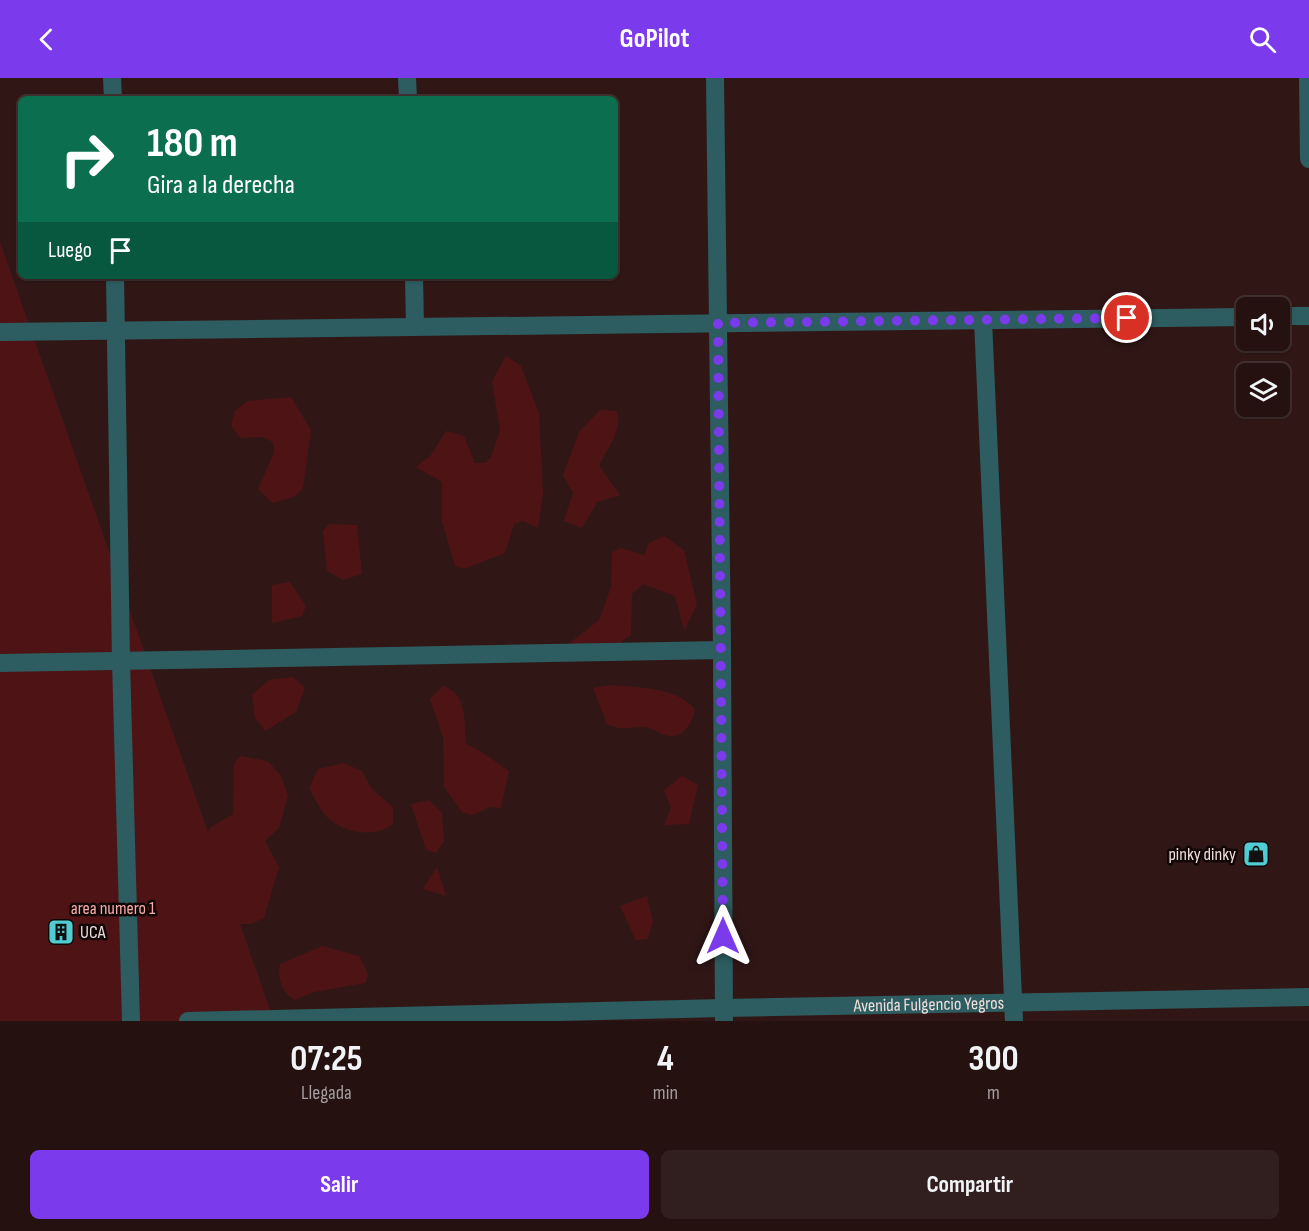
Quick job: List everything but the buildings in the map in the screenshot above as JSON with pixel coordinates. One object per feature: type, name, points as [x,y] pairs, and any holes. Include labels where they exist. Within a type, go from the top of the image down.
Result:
[{"type":"street","points":[[112,78],[112,96]]},
{"type":"street","points":[[407,78],[408,96]]},
{"type":"street","points":[[715,78],[722,650],[723,1014]]},
{"type":"street","points":[[1308,78],[1309,159]]},
{"type":"street","points":[[115,279],[121,661],[131,1021]]},
{"type":"street","points":[[414,279],[416,327]]},
{"type":"street","points":[[1290,316],[1309,316]]},
{"type":"street","points":[[0,332],[1236,317]]},
{"type":"street","points":[[983,320],[1014,1021]]},
{"type":"street","points":[[0,663],[722,650]]},
{"type":"street","name":"Avenida Fulgencio Yegros","points":[[188,1021],[723,1014],[1014,1002],[1309,997]]},
{"type":"green space","name":"area numero 1","points":[[0,242],[208,832],[210,828],[233,814],[234,764],[240,756],[268,761],[281,776],[288,795],[279,828],[265,841],[279,867],[264,918],[251,924],[240,924],[274,1021],[0,1021]]},
{"type":"green space","points":[[506,356],[521,366],[539,413],[543,493],[538,528],[523,521],[514,524],[505,553],[464,569],[455,566],[442,521],[442,482],[416,467],[431,455],[446,431],[464,436],[475,463],[485,463],[491,457],[500,430],[492,381]]},
{"type":"green space","points":[[291,397],[311,430],[303,488],[296,496],[273,503],[258,489],[274,452],[273,442],[263,437],[240,438],[231,425],[235,411],[247,401]]},
{"type":"green space","points":[[600,410],[616,411],[618,417],[614,438],[599,465],[620,495],[597,502],[582,528],[564,521],[573,493],[563,475],[579,432]]},
{"type":"green space","points":[[329,524],[357,525],[362,574],[343,580],[327,571],[323,531]]},
{"type":"green space","points":[[664,536],[684,550],[697,605],[684,630],[675,596],[643,584],[632,594],[631,635],[607,652],[567,645],[599,620],[611,587],[612,552],[621,548],[644,555],[649,543]]},
{"type":"green space","points":[[290,582],[306,606],[302,616],[272,623],[272,585]]},
{"type":"green space","points":[[293,677],[305,688],[296,712],[265,731],[255,718],[252,695],[269,680]]},
{"type":"green space","points":[[613,685],[646,688],[678,696],[695,709],[691,721],[684,731],[675,736],[662,734],[647,727],[621,728],[607,724],[593,688]]},
{"type":"green space","points":[[443,686],[457,695],[461,702],[466,744],[509,771],[501,808],[490,807],[473,815],[462,812],[444,787],[443,737],[430,699]]},
{"type":"green space","points":[[344,763],[362,771],[371,788],[393,807],[393,824],[385,829],[369,833],[360,832],[334,823],[324,814],[309,788],[318,769]]},
{"type":"green space","points":[[682,776],[698,785],[689,824],[664,825],[671,808],[664,790]]},
{"type":"green space","points":[[429,800],[442,813],[444,842],[436,853],[426,849],[411,804]]},
{"type":"green space","points":[[437,867],[446,896],[423,889]]},
{"type":"green space","points":[[647,896],[653,923],[647,939],[636,940],[620,906]]},
{"type":"green space","points":[[322,946],[359,956],[368,974],[365,983],[314,992],[295,1000],[290,997],[282,985],[279,975],[280,964]]},
{"type":"place","name":"pinky dinky","points":[[1256,854]]},
{"type":"place","name":"UCA","points":[[61,932]]},
{"type":"route","points":[[723,936],[718,323],[1127,318]]}]
